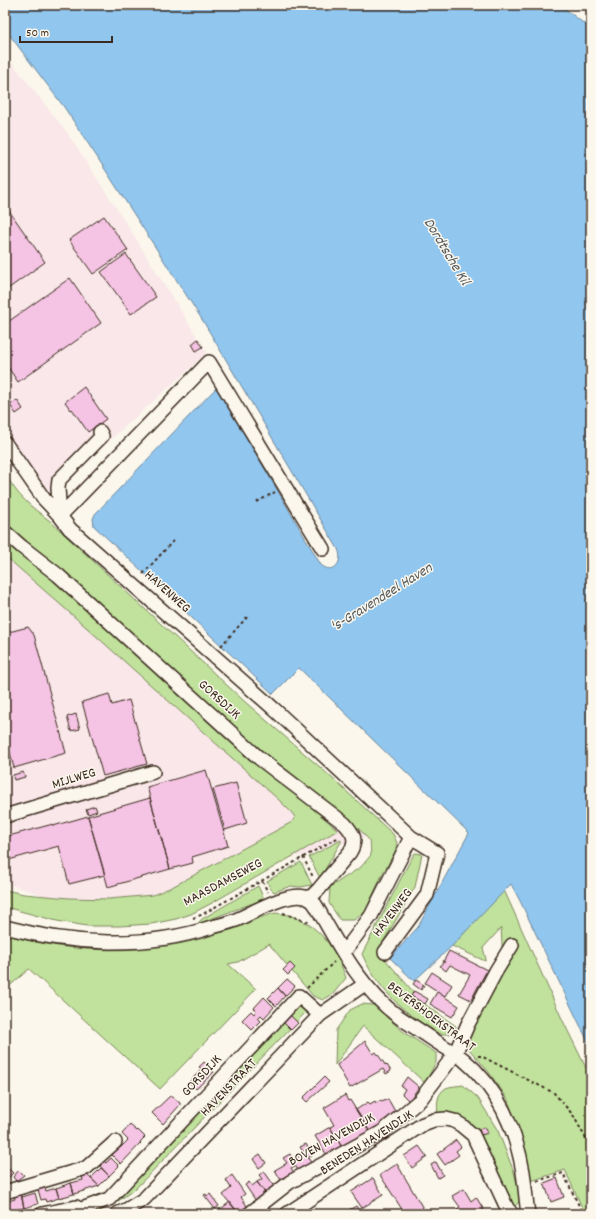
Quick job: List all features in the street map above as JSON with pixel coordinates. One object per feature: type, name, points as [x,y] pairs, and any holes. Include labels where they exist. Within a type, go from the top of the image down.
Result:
[{"type":"street","points":[[60,516],[209,362],[323,549]]},
{"type":"street","points":[[60,516],[58,488],[59,480],[102,436],[100,432]]},
{"type":"street","name":"HAVENWEG","points":[[5,443],[44,499],[70,529],[274,709],[411,837],[437,853],[427,894],[385,952]]},
{"type":"street","name":"GORSDIJK","points":[[5,532],[58,575],[259,758],[346,824],[351,830]]},
{"type":"street","name":"MIJLWEG","points":[[5,816],[153,772]]},
{"type":"street","points":[[5,927],[32,934],[62,939],[115,942],[145,941],[176,937],[211,928],[236,920],[289,898],[298,896],[309,899],[354,846],[355,841],[351,830]]},
{"type":"street","name":"HAVENWEG","points":[[344,952],[371,916],[411,837]]},
{"type":"street","name":"BEVERSHOEKSTRAAT","points":[[309,899],[317,907],[344,952],[375,997],[389,1010],[459,1056],[480,1076],[497,1099],[511,1127],[519,1151],[528,1214]]},
{"type":"street","name":"BOVEN HAVENDIJK","points":[[249,1214],[290,1182],[382,1132],[420,1100],[459,1056],[468,1024],[496,971],[512,945]]},
{"type":"street","name":"HAVENSTRAAT","points":[[117,1214],[138,1204],[149,1194],[320,1015],[365,984]]},
{"type":"street","points":[[299,996],[320,1015]]},
{"type":"street","name":"GORSDIJK","points":[[68,1214],[109,1199],[299,996]]},
{"type":"street","name":"BENEDEN HAVENDIJK","points":[[287,1214],[423,1124],[434,1120],[446,1119],[461,1124],[473,1135],[507,1208],[512,1214]]},
{"type":"street","points":[[5,1192],[86,1168],[115,1142]]},
{"type":"street","points":[[42,1214],[109,1199]]},
{"type":"path","points":[[257,502],[277,491]]},
{"type":"path","points":[[143,574],[173,541]]},
{"type":"path","points":[[221,646],[248,616]]},
{"type":"path","name":"MAASDAMSEWEG","points":[[190,919],[201,915],[351,830]]},
{"type":"path","points":[[303,857],[319,889]]},
{"type":"path","points":[[274,903],[278,911],[329,928]]},
{"type":"path","points":[[299,996],[344,952]]},
{"type":"path","points":[[459,1056],[481,1056],[554,1093],[573,1115],[591,1148]]},
{"type":"path","points":[[524,1185],[563,1173],[583,1214]]},
{"type":"shaded area","points":[[5,54],[68,134],[131,231],[207,353],[44,499],[5,460]]},
{"type":"shaded area","points":[[5,519],[384,832],[97,913],[5,883]]},
{"type":"green space","points":[[5,473],[14,488],[30,505],[50,521],[244,701],[321,768],[393,834],[397,843],[395,852],[383,873],[365,912],[354,920],[340,920],[329,903],[330,887],[361,867],[371,855],[370,843],[366,837],[351,822],[308,791],[231,726],[5,526]]},
{"type":"green space","points":[[5,537],[277,778],[338,830],[212,903],[191,914],[176,919],[151,924],[87,926],[57,921],[5,907],[5,890],[24,894],[69,898],[109,899],[153,895],[172,887],[292,822],[295,817],[280,801],[5,556]]},
{"type":"green space","points":[[341,840],[341,842],[320,878],[309,857]]},
{"type":"green space","points":[[415,853],[422,854],[415,887],[378,951],[423,1003],[456,1026],[455,1030],[450,1034],[438,1033],[412,1016],[397,1003],[371,972],[362,954]]},
{"type":"green space","points":[[301,862],[312,885],[300,887],[291,886],[274,892],[270,888],[267,881]]},
{"type":"green space","points":[[258,886],[264,899],[197,924],[202,919]]},
{"type":"green space","points":[[504,890],[563,1021],[591,1078],[591,1214],[585,1214],[565,1170],[531,1181],[527,1158],[519,1130],[507,1098],[488,1071],[468,1048],[466,1040],[502,950],[501,928],[483,948],[486,959],[485,961],[452,946]]},
{"type":"green space","points":[[275,913],[289,915],[304,921],[320,934],[333,949],[346,978],[333,994],[323,1000],[313,996],[269,944],[238,962],[228,964],[256,989],[160,1089],[29,969],[5,990],[5,934],[50,945],[98,950],[122,950],[192,941],[223,932]]},
{"type":"green space","points":[[362,1004],[373,1005],[405,1033],[436,1053],[436,1062],[425,1083],[363,1026],[335,1065],[336,1030],[350,1010]]},
{"type":"green space","points":[[297,1006],[307,1011],[136,1188],[114,1204],[102,1210],[87,1214],[70,1214],[100,1201]]},
{"type":"green space","points":[[463,1085],[478,1098],[498,1131],[514,1172],[521,1200],[514,1207],[506,1200],[476,1137],[438,1115],[437,1107],[440,1093],[448,1087]]},
{"type":"water","points":[[5,5],[560,5],[591,29],[591,1048],[511,884],[452,946],[414,981],[390,958],[418,927],[469,833],[299,668],[273,694],[94,526],[93,519],[95,514],[217,387],[321,565],[330,569],[336,566],[340,559],[338,549],[203,321],[64,107],[5,29]]},
{"type":"building","points":[[5,205],[45,262],[5,291]]},
{"type":"building","points":[[104,216],[128,250],[93,274],[69,240]]},
{"type":"building","points":[[126,254],[156,297],[131,314],[101,272]]},
{"type":"building","points":[[70,278],[101,323],[18,382],[5,363],[5,324]]},
{"type":"building","points":[[198,339],[203,347],[196,351],[192,344]]},
{"type":"building","points":[[84,387],[106,419],[88,432],[72,409],[71,410],[65,402]]},
{"type":"building","points":[[17,400],[23,409],[16,414],[10,405]]},
{"type":"building","points":[[28,627],[34,635],[66,753],[14,768],[7,741],[5,742],[5,633]]},
{"type":"building","points":[[109,694],[112,705],[129,700],[147,764],[103,776],[82,702]]},
{"type":"building","points":[[76,714],[80,729],[71,731],[67,717]]},
{"type":"building","points":[[206,770],[228,846],[192,857],[193,863],[170,869],[147,787]]},
{"type":"building","points":[[23,772],[25,777],[14,780],[13,775]]},
{"type":"building","points":[[236,783],[247,823],[225,830],[213,789]]},
{"type":"building","points":[[150,798],[170,869],[108,887],[88,816]]},
{"type":"building","points":[[95,806],[97,811],[88,814],[86,809]]},
{"type":"building","points":[[88,816],[105,875],[69,884],[59,846],[5,861],[5,837]]},
{"type":"building","points":[[449,951],[487,970],[471,1000],[459,994],[470,975],[450,965],[446,971],[440,966],[445,962],[443,962]]},
{"type":"building","points":[[290,963],[295,968],[288,975],[283,970]]},
{"type":"building","points":[[432,972],[452,985],[445,996],[425,983]]},
{"type":"building","points":[[287,979],[295,986],[285,996],[278,988]]},
{"type":"building","points":[[416,980],[424,985],[421,990],[413,984]]},
{"type":"building","points":[[278,988],[285,996],[276,1006],[268,998]]},
{"type":"building","points":[[414,991],[428,999],[425,1004],[411,996]]},
{"type":"building","points":[[437,992],[459,1006],[452,1017],[430,1004]]},
{"type":"building","points":[[264,997],[274,1007],[264,1018],[261,1015],[258,1018],[261,1021],[252,1030],[242,1020],[251,1011],[254,1014],[256,1011],[254,1008]]},
{"type":"building","points":[[290,1015],[298,1023],[291,1030],[283,1022]]},
{"type":"building","points":[[365,1041],[373,1054],[376,1052],[391,1071],[386,1074],[383,1069],[350,1088],[337,1065]]},
{"type":"building","points":[[204,1062],[214,1072],[196,1089],[189,1082],[202,1069],[199,1067]]},
{"type":"building","points":[[324,1077],[329,1082],[307,1102],[303,1098]]},
{"type":"building","points":[[407,1077],[419,1087],[409,1101],[402,1094],[405,1089],[401,1086]]},
{"type":"building","points":[[345,1095],[348,1101],[350,1100],[370,1132],[343,1149],[330,1127],[334,1125],[324,1108]]},
{"type":"building","points":[[170,1096],[180,1103],[180,1105],[163,1124],[152,1113]]},
{"type":"building","points":[[388,1099],[396,1113],[381,1122],[382,1124],[370,1132],[356,1110],[368,1102],[370,1104],[375,1101],[376,1103],[381,1100],[382,1102]]},
{"type":"building","points":[[130,1125],[145,1137],[121,1164],[109,1152],[116,1145],[120,1148],[128,1140],[122,1134]]},
{"type":"building","points":[[330,1127],[343,1149],[328,1157],[315,1136]]},
{"type":"building","points":[[485,1127],[488,1133],[481,1135],[479,1129]]},
{"type":"building","points":[[456,1140],[461,1147],[456,1151],[459,1155],[445,1165],[437,1154]]},
{"type":"building","points":[[306,1144],[312,1155],[308,1158],[312,1164],[299,1172],[292,1160],[304,1153],[300,1147]]},
{"type":"building","points":[[419,1146],[427,1157],[412,1168],[404,1156]]},
{"type":"building","points":[[260,1154],[266,1163],[259,1168],[253,1159]]},
{"type":"building","points":[[290,1154],[295,1166],[291,1168],[295,1174],[282,1182],[275,1170],[287,1163],[283,1158]]},
{"type":"building","points":[[111,1158],[119,1166],[109,1176],[100,1166],[104,1161],[106,1163]]},
{"type":"building","points":[[436,1162],[443,1175],[438,1178],[431,1165]]},
{"type":"building","points":[[397,1164],[424,1210],[416,1214],[405,1214],[380,1175]]},
{"type":"building","points":[[7,1167],[13,1173],[5,1181],[5,1168]]},
{"type":"building","points":[[101,1168],[109,1176],[99,1186],[91,1178]]},
{"type":"building","points":[[19,1170],[24,1175],[16,1181],[13,1177]]},
{"type":"building","points":[[264,1171],[275,1187],[266,1194],[257,1182],[262,1179],[259,1175]]},
{"type":"building","points":[[87,1175],[99,1186],[74,1194],[71,1183],[83,1180],[82,1176]]},
{"type":"building","points":[[232,1175],[245,1194],[241,1197],[249,1209],[243,1214],[239,1214],[223,1195],[231,1188],[226,1180]]},
{"type":"building","points":[[373,1178],[383,1195],[362,1208],[351,1192]]},
{"type":"building","points":[[557,1178],[564,1197],[551,1202],[544,1183]]},
{"type":"building","points":[[249,1182],[252,1186],[257,1182],[266,1194],[256,1201],[245,1185]]},
{"type":"building","points":[[71,1183],[74,1194],[59,1198],[56,1188]]},
{"type":"building","points":[[44,1184],[46,1191],[56,1188],[59,1198],[46,1202],[45,1199],[41,1200],[37,1186]]},
{"type":"building","points":[[464,1189],[471,1201],[476,1197],[484,1210],[477,1214],[460,1214],[457,1209],[460,1207],[452,1196]]},
{"type":"building","points":[[35,1193],[38,1204],[24,1208],[22,1197]]},
{"type":"building","points":[[206,1194],[207,1196],[210,1194],[219,1206],[215,1209],[204,1195]]},
{"type":"building","points":[[21,1195],[24,1208],[5,1211],[5,1202],[15,1199],[14,1196]]},
{"type":"building","points":[[230,1202],[239,1214],[221,1214],[218,1211]]},
{"type":"building","points":[[356,1206],[361,1214],[351,1214],[349,1210]]},
{"type":"water label","name":"Dordtsche Kil","points":[[446,252]]},
{"type":"water label","name":"'s-Gravendeel Haven","points":[[382,598]]}]
